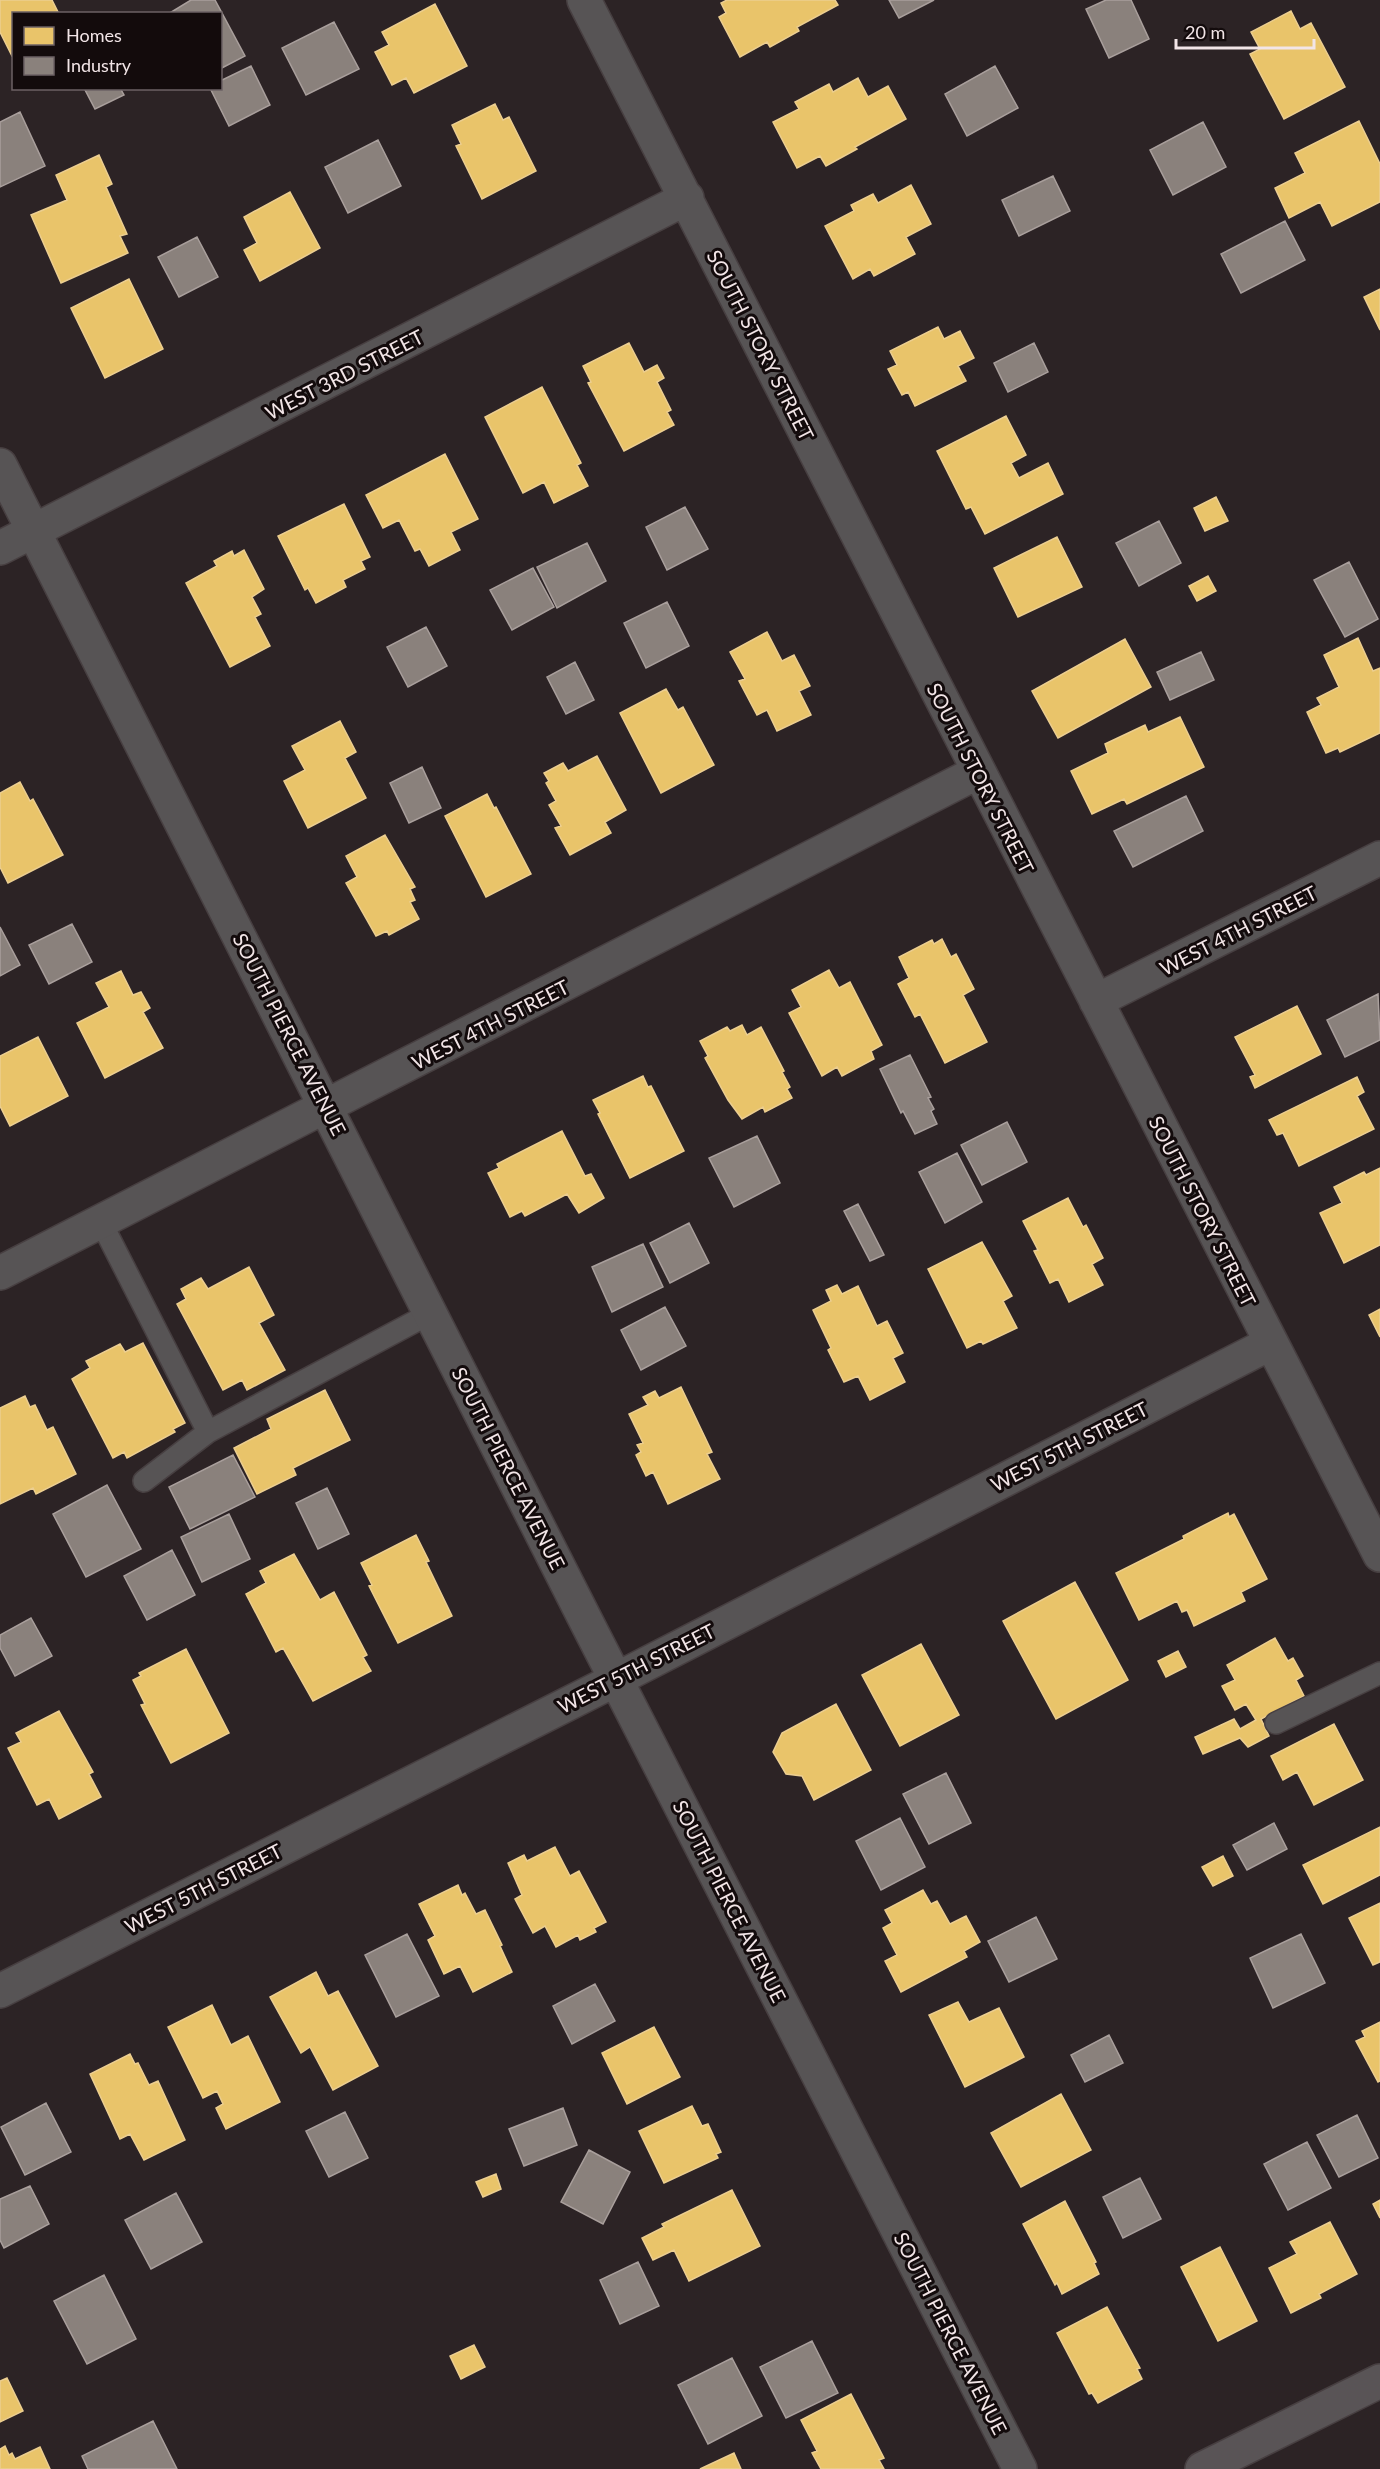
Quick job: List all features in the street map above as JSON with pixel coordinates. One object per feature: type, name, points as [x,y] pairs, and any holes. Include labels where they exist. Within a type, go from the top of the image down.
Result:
[{"type":"street","name":"SOUTH STORY STREET","points":[[584,0],[1380,1556]]},
{"type":"street","name":"WEST 3RD STREET","points":[[0,548],[687,198]]},
{"type":"street","name":"SOUTH PIERCE AVENUE","points":[[0,465],[1020,2469]]},
{"type":"street","name":"WEST 4TH STREET","points":[[0,1273],[978,772]]},
{"type":"street","name":"WEST 4TH STREET","points":[[1096,1001],[1380,858]]},
{"type":"street","name":"WEST 5TH STREET","points":[[0,1991],[616,1679],[1271,1342]]},
{"type":"street","points":[[1202,2469],[1380,2381]]},
{"type":"lane","points":[[101,1222],[208,1432]]},
{"type":"lane","points":[[144,1481],[208,1432],[431,1313]]},
{"type":"lane","points":[[1276,1723],[1380,1673]]},
{"type":"building: Homes","points":[[0,0],[52,0],[58,12],[12,12],[12,56],[0,32]]},
{"type":"building: Homes","points":[[727,0],[835,0],[838,5],[797,27],[799,31],[770,47],[767,42],[740,57],[719,17],[726,13],[721,3]]},
{"type":"building: Homes","points":[[435,4],[467,66],[414,93],[406,78],[392,85],[375,52],[389,45],[382,32]]},
{"type":"building: Homes","points":[[1291,11],[1300,29],[1311,23],[1345,87],[1284,119],[1250,54],[1260,49],[1251,32]]},
{"type":"building: Homes","points":[[858,78],[868,97],[888,86],[906,119],[826,166],[820,156],[797,168],[773,122],[799,109],[795,102],[829,84],[833,92]]},
{"type":"building: Homes","points":[[495,104],[503,120],[509,117],[536,171],[482,199],[456,146],[461,144],[452,125]]},
{"type":"building: Homes","points":[[1359,121],[1380,164],[1380,202],[1332,226],[1320,202],[1289,218],[1275,188],[1305,173],[1295,153]]},
{"type":"building: Homes","points":[[99,155],[112,184],[106,187],[127,234],[120,236],[128,253],[61,283],[31,215],[67,200],[56,175]]},
{"type":"building: Homes","points":[[911,185],[931,224],[906,237],[915,254],[874,276],[870,269],[853,279],[825,226],[854,211],[851,205],[873,194],[878,203]]},
{"type":"building: Homes","points":[[290,192],[320,248],[260,281],[244,250],[257,243],[244,217]]},
{"type":"building: Homes","points":[[129,279],[163,349],[105,378],[71,308]]},
{"type":"building: Homes","points":[[1380,289],[1380,330],[1364,297]]},
{"type":"building: Homes","points":[[938,327],[944,339],[960,331],[974,358],[958,366],[966,381],[915,406],[908,392],[902,395],[888,369],[897,365],[890,351]]},
{"type":"building: Homes","points":[[629,343],[644,372],[657,365],[664,378],[657,382],[671,410],[667,412],[674,425],[624,451],[588,383],[591,382],[583,366]]},
{"type":"building: Homes","points":[[542,387],[581,463],[577,465],[588,486],[554,503],[544,482],[523,493],[485,417]]},
{"type":"building: Homes","points":[[1006,416],[1026,455],[1011,463],[1019,478],[1048,463],[1063,494],[985,534],[971,507],[966,509],[937,451]]},
{"type":"building: Homes","points":[[445,454],[478,519],[451,532],[460,550],[429,566],[420,549],[415,551],[399,520],[383,528],[366,495]]},
{"type":"building: Homes","points":[[1216,497],[1228,521],[1205,531],[1194,508]]},
{"type":"building: Homes","points":[[344,504],[370,557],[361,561],[365,569],[343,580],[346,587],[316,603],[308,588],[305,590],[278,536]]},
{"type":"building: Homes","points":[[1057,537],[1082,587],[1018,617],[994,568]]},
{"type":"building: Homes","points":[[244,550],[264,589],[252,597],[261,614],[255,617],[270,646],[230,667],[186,583],[217,566],[214,561],[232,551],[234,556]]},
{"type":"building: Homes","points":[[1208,576],[1216,591],[1197,601],[1189,586]]},
{"type":"building: Homes","points":[[767,632],[782,661],[794,655],[810,686],[799,691],[811,715],[777,731],[767,710],[757,715],[739,681],[745,679],[730,652]]},
{"type":"building: Homes","points":[[1358,638],[1373,671],[1380,668],[1380,733],[1340,752],[1338,748],[1326,753],[1307,712],[1321,705],[1317,698],[1339,687],[1324,655]]},
{"type":"building: Homes","points":[[1125,639],[1151,687],[1058,738],[1032,691]]},
{"type":"building: Homes","points":[[666,689],[678,710],[683,707],[714,765],[661,793],[620,713]]},
{"type":"building: Homes","points":[[1180,717],[1204,767],[1127,804],[1124,799],[1092,814],[1071,771],[1108,753],[1105,744],[1145,725],[1148,732]]},
{"type":"building: Homes","points":[[340,721],[356,752],[345,758],[366,798],[308,828],[284,781],[305,770],[292,746]]},
{"type":"building: Homes","points":[[597,756],[626,810],[605,822],[611,833],[570,855],[555,828],[561,826],[549,805],[556,801],[546,783],[549,781],[544,773],[563,763],[568,771]]},
{"type":"building: Homes","points":[[20,782],[30,801],[33,799],[63,855],[8,883],[0,867],[0,793]]},
{"type":"building: Homes","points":[[487,794],[531,874],[486,897],[445,816]]},
{"type":"building: Homes","points":[[385,835],[415,887],[410,889],[415,900],[410,902],[419,919],[389,935],[387,931],[376,936],[346,883],[357,877],[346,856]]},
{"type":"building: Homes","points":[[942,939],[951,957],[956,954],[974,989],[963,995],[987,1042],[945,1063],[920,1014],[915,1017],[898,984],[909,978],[899,957],[932,940],[934,944]]},
{"type":"building: Homes","points":[[829,970],[839,988],[850,982],[882,1045],[871,1051],[874,1059],[842,1076],[837,1067],[822,1076],[789,1013],[801,1007],[792,990]]},
{"type":"building: Homes","points":[[121,971],[133,995],[141,992],[150,1008],[143,1012],[163,1048],[105,1078],[77,1023],[109,1007],[96,983]]},
{"type":"building: Homes","points":[[1297,1006],[1321,1054],[1255,1088],[1250,1077],[1255,1075],[1235,1037]]},
{"type":"building: Homes","points":[[742,1025],[747,1035],[761,1027],[784,1071],[782,1072],[790,1087],[787,1089],[792,1098],[765,1112],[763,1107],[742,1119],[728,1100],[705,1058],[708,1056],[700,1041],[727,1027],[730,1031]]},
{"type":"building: Homes","points":[[38,1037],[68,1096],[10,1126],[0,1106],[0,1056]]},
{"type":"building: Homes","points":[[643,1076],[648,1087],[651,1086],[684,1151],[630,1178],[593,1100]]},
{"type":"building: Homes","points":[[1357,1077],[1364,1092],[1357,1096],[1374,1129],[1299,1166],[1283,1133],[1277,1135],[1269,1120]]},
{"type":"building: Homes","points":[[562,1131],[585,1176],[591,1174],[604,1198],[579,1213],[567,1194],[525,1216],[522,1211],[510,1217],[488,1173],[499,1168],[497,1164]]},
{"type":"building: Homes","points":[[1380,1168],[1380,1245],[1344,1263],[1320,1213],[1342,1203],[1334,1187],[1364,1172],[1366,1175]]},
{"type":"building: Homes","points":[[1068,1198],[1083,1227],[1086,1225],[1103,1258],[1092,1264],[1103,1285],[1069,1302],[1058,1279],[1050,1283],[1034,1251],[1038,1250],[1023,1221]]},
{"type":"building: Homes","points":[[982,1242],[1012,1296],[1003,1301],[1017,1328],[983,1344],[981,1341],[967,1348],[928,1269]]},
{"type":"building: Homes","points":[[249,1267],[274,1315],[259,1323],[285,1370],[247,1390],[242,1380],[223,1390],[177,1304],[186,1299],[181,1289],[201,1278],[208,1289]]},
{"type":"building: Homes","points":[[837,1285],[842,1294],[858,1286],[877,1326],[887,1321],[903,1353],[893,1358],[905,1382],[870,1400],[858,1376],[844,1382],[828,1350],[831,1348],[813,1310],[831,1301],[826,1290]]},
{"type":"building: Homes","points":[[1380,1309],[1380,1337],[1369,1315]]},
{"type":"building: Homes","points":[[143,1343],[185,1423],[173,1429],[175,1432],[127,1458],[124,1452],[113,1458],[72,1379],[90,1368],[86,1361],[120,1344],[125,1352]]},
{"type":"building: Homes","points":[[681,1387],[712,1452],[707,1454],[720,1479],[668,1504],[653,1472],[646,1476],[636,1455],[641,1452],[637,1445],[643,1443],[629,1414],[648,1405],[643,1397],[655,1391],[659,1398]]},
{"type":"building: Homes","points":[[325,1390],[350,1440],[293,1468],[296,1475],[257,1494],[234,1448],[271,1429],[267,1419]]},
{"type":"building: Homes","points":[[25,1396],[30,1407],[35,1405],[47,1430],[53,1427],[76,1474],[36,1494],[33,1488],[0,1504],[0,1408]]},
{"type":"building: Homes","points":[[1228,1513],[1229,1517],[1234,1514],[1267,1579],[1241,1592],[1245,1601],[1194,1626],[1187,1610],[1182,1612],[1177,1601],[1139,1620],[1116,1573],[1184,1539],[1183,1536]]},
{"type":"building: Homes","points":[[416,1535],[429,1561],[426,1562],[452,1616],[398,1643],[369,1586],[372,1585],[361,1563]]},
{"type":"building: Homes","points":[[294,1554],[320,1600],[334,1592],[367,1655],[363,1657],[371,1671],[313,1701],[283,1648],[276,1652],[246,1594],[266,1583],[260,1571]]},
{"type":"building: Homes","points":[[1075,1582],[1128,1680],[1056,1719],[1003,1621]]},
{"type":"building: Homes","points":[[1275,1638],[1288,1661],[1293,1658],[1303,1676],[1296,1680],[1304,1696],[1261,1719],[1269,1736],[1248,1747],[1240,1738],[1203,1754],[1195,1737],[1234,1719],[1240,1729],[1256,1720],[1246,1704],[1235,1710],[1222,1686],[1235,1680],[1227,1665]]},
{"type":"building: Homes","points":[[921,1644],[959,1715],[900,1746],[862,1675]]},
{"type":"building: Homes","points":[[186,1649],[229,1733],[171,1763],[141,1705],[145,1704],[133,1680],[141,1676],[139,1673]]},
{"type":"building: Homes","points":[[1178,1651],[1186,1667],[1166,1677],[1158,1661]]},
{"type":"building: Homes","points":[[836,1704],[871,1770],[814,1800],[802,1776],[786,1774],[773,1752],[782,1733]]},
{"type":"building: Homes","points":[[59,1711],[93,1772],[89,1774],[101,1797],[59,1819],[49,1799],[37,1805],[8,1748],[21,1742],[16,1733]]},
{"type":"building: Homes","points":[[1334,1724],[1363,1780],[1314,1805],[1297,1772],[1283,1780],[1271,1756]]},
{"type":"building: Homes","points":[[1380,1827],[1380,1875],[1323,1904],[1303,1865]]},
{"type":"building: Homes","points":[[555,1847],[570,1876],[579,1871],[606,1922],[594,1928],[596,1932],[580,1940],[578,1935],[556,1947],[545,1926],[533,1933],[515,1899],[522,1895],[508,1863],[524,1855],[527,1861]]},
{"type":"building: Homes","points":[[1223,1856],[1233,1876],[1213,1886],[1202,1867]]},
{"type":"building: Homes","points":[[458,1885],[462,1895],[465,1893],[476,1914],[485,1910],[512,1972],[473,1992],[460,1966],[444,1974],[428,1940],[435,1936],[419,1904]]},
{"type":"building: Homes","points":[[923,1890],[931,1904],[937,1901],[950,1924],[966,1916],[980,1942],[964,1951],[967,1957],[901,1992],[885,1961],[897,1955],[883,1928],[892,1923],[885,1910]]},
{"type":"building: Homes","points":[[1380,1903],[1380,1962],[1373,1965],[1349,1918]]},
{"type":"building: Homes","points":[[316,1972],[328,1996],[338,1991],[378,2066],[333,2090],[310,2047],[301,2053],[270,1997]]},
{"type":"building: Homes","points":[[958,2002],[969,2022],[999,2008],[1024,2057],[965,2087],[929,2015]]},
{"type":"building: Homes","points":[[212,2005],[231,2045],[248,2036],[280,2102],[226,2129],[216,2108],[223,2104],[217,2091],[203,2098],[168,2027]]},
{"type":"building: Homes","points":[[1380,2022],[1380,2081],[1378,2082],[1356,2041],[1365,2037],[1362,2031]]},
{"type":"building: Homes","points":[[654,2027],[680,2077],[627,2104],[602,2053]]},
{"type":"building: Homes","points":[[130,2054],[135,2064],[138,2063],[149,2085],[158,2081],[185,2140],[144,2160],[130,2134],[120,2139],[90,2074]]},
{"type":"building: Homes","points":[[1061,2094],[1091,2150],[1021,2187],[991,2133]]},
{"type":"building: Homes","points":[[692,2106],[702,2126],[708,2124],[721,2152],[716,2154],[718,2158],[664,2183],[639,2131]]},
{"type":"building: Homes","points":[[496,2174],[501,2189],[483,2197],[476,2182]]},
{"type":"building: Homes","points":[[732,2190],[760,2246],[689,2281],[674,2250],[653,2260],[642,2238],[664,2227],[662,2224]]},
{"type":"building: Homes","points":[[1380,2200],[1380,2218],[1373,2204]]},
{"type":"building: Homes","points":[[1065,2201],[1096,2262],[1094,2263],[1099,2274],[1062,2294],[1023,2224]]},
{"type":"building: Homes","points":[[1330,2222],[1357,2274],[1319,2294],[1321,2298],[1291,2313],[1269,2268],[1297,2254],[1290,2242]]},
{"type":"building: Homes","points":[[1220,2247],[1257,2321],[1218,2341],[1181,2267]]},
{"type":"building: Homes","points":[[1107,2307],[1140,2368],[1137,2369],[1142,2379],[1098,2403],[1092,2393],[1089,2394],[1057,2333]]},
{"type":"building: Homes","points":[[474,2345],[485,2367],[461,2379],[450,2356]]},
{"type":"building: Homes","points":[[7,2378],[23,2411],[0,2422],[0,2381]]},
{"type":"building: Homes","points":[[851,2394],[884,2458],[879,2460],[884,2469],[821,2469],[812,2453],[817,2451],[801,2420]]},
{"type":"building: Homes","points":[[5,2446],[9,2455],[12,2453],[15,2459],[40,2447],[50,2469],[0,2469],[0,2449]]},
{"type":"building: Homes","points":[[734,2453],[741,2469],[700,2469]]},
{"type":"building: Industry","points":[[191,0],[215,0],[221,12],[171,12]]},
{"type":"building: Industry","points":[[889,0],[934,0],[899,18]]},
{"type":"building: Industry","points":[[1106,0],[1131,0],[1149,39],[1109,58],[1086,9]]},
{"type":"building: Industry","points":[[222,13],[245,56],[222,68]]},
{"type":"building: Industry","points":[[334,22],[359,69],[306,95],[282,48]]},
{"type":"building: Industry","points":[[251,66],[270,105],[229,126],[211,90],[222,90],[222,80]]},
{"type":"building: Industry","points":[[995,66],[1018,108],[967,136],[945,94]]},
{"type":"building: Industry","points":[[85,90],[121,90],[124,95],[95,109]]},
{"type":"building: Industry","points":[[20,112],[45,166],[0,187],[0,122]]},
{"type":"building: Industry","points":[[1203,122],[1226,167],[1173,195],[1150,150]]},
{"type":"building: Industry","points":[[378,140],[401,186],[348,213],[325,167]]},
{"type":"building: Industry","points":[[1053,176],[1070,211],[1019,236],[1002,200]]},
{"type":"building: Industry","points":[[1285,221],[1305,260],[1241,293],[1221,254]]},
{"type":"building: Industry","points":[[197,237],[218,277],[179,297],[158,257]]},
{"type":"building: Industry","points":[[1034,343],[1048,372],[1008,392],[994,363]]},
{"type":"building: Industry","points":[[685,507],[708,549],[667,570],[646,527]]},
{"type":"building: Industry","points":[[1159,521],[1181,563],[1139,586],[1116,543]]},
{"type":"building: Industry","points":[[587,543],[606,581],[557,608],[537,567]]},
{"type":"building: Industry","points":[[1349,562],[1378,619],[1345,637],[1314,580]]},
{"type":"building: Industry","points":[[533,568],[554,607],[512,630],[490,590]]},
{"type":"building: Industry","points":[[667,602],[689,646],[646,668],[624,623]]},
{"type":"building: Industry","points":[[426,627],[447,666],[408,687],[387,647]]},
{"type":"building: Industry","points":[[1201,652],[1214,680],[1170,700],[1157,672]]},
{"type":"building: Industry","points":[[575,662],[594,700],[566,714],[547,677]]},
{"type":"building: Industry","points":[[422,767],[441,808],[409,823],[390,783]]},
{"type":"building: Industry","points":[[1186,796],[1203,831],[1133,867],[1114,831]]},
{"type":"building: Industry","points":[[72,924],[92,962],[49,984],[29,945]]},
{"type":"building: Industry","points":[[0,927],[20,965],[0,976]]},
{"type":"building: Industry","points":[[1378,994],[1380,1040],[1345,1057],[1327,1020]]},
{"type":"building: Industry","points":[[910,1055],[931,1097],[928,1098],[934,1109],[931,1111],[937,1124],[915,1134],[903,1111],[901,1113],[880,1069]]},
{"type":"building: Industry","points":[[1007,1122],[1027,1162],[982,1185],[961,1145]]},
{"type":"building: Industry","points":[[757,1136],[780,1183],[734,1207],[709,1158]]},
{"type":"building: Industry","points":[[957,1153],[982,1202],[945,1223],[919,1172]]},
{"type":"building: Industry","points":[[858,1204],[884,1255],[870,1261],[844,1211]]},
{"type":"building: Industry","points":[[689,1223],[709,1263],[670,1283],[650,1243]]},
{"type":"building: Industry","points":[[643,1244],[663,1287],[612,1312],[592,1267]]},
{"type":"building: Industry","points":[[665,1307],[686,1346],[641,1370],[621,1330]]},
{"type":"building: Industry","points":[[233,1455],[255,1497],[190,1529],[169,1487]]},
{"type":"building: Industry","points":[[107,1485],[141,1549],[86,1577],[53,1514]]},
{"type":"building: Industry","points":[[327,1488],[349,1534],[318,1549],[296,1503]]},
{"type":"building: Industry","points":[[229,1514],[250,1559],[202,1582],[181,1537]]},
{"type":"building: Industry","points":[[172,1550],[195,1595],[147,1620],[124,1576]]},
{"type":"building: Industry","points":[[31,1618],[52,1656],[15,1676],[0,1648],[0,1635]]},
{"type":"building: Industry","points":[[946,1773],[971,1823],[929,1844],[903,1794]]},
{"type":"building: Industry","points":[[900,1818],[925,1867],[881,1890],[856,1841]]},
{"type":"building: Industry","points":[[1274,1823],[1287,1849],[1247,1870],[1233,1845]]},
{"type":"building: Industry","points":[[1036,1917],[1057,1959],[1009,1982],[988,1941]]},
{"type":"building: Industry","points":[[407,1934],[439,1996],[396,2017],[365,1955]]},
{"type":"building: Industry","points":[[1301,1934],[1325,1983],[1273,2008],[1250,1958]]},
{"type":"building: Industry","points":[[595,1984],[615,2021],[572,2044],[553,2006]]},
{"type":"building: Industry","points":[[1109,2035],[1123,2063],[1085,2082],[1071,2055]]},
{"type":"building: Industry","points":[[46,2103],[71,2152],[25,2175],[1,2127]]},
{"type":"building: Industry","points":[[563,2108],[577,2145],[524,2166],[509,2129]]},
{"type":"building: Industry","points":[[345,2112],[368,2158],[329,2177],[306,2131]]},
{"type":"building: Industry","points":[[1357,2115],[1378,2158],[1339,2177],[1317,2135]]},
{"type":"building: Industry","points":[[1307,2142],[1331,2188],[1288,2210],[1264,2164]]},
{"type":"building: Industry","points":[[589,2150],[630,2172],[603,2224],[561,2202]]},
{"type":"building: Industry","points":[[1140,2178],[1161,2219],[1123,2238],[1103,2197]]},
{"type":"building: Industry","points":[[30,2186],[49,2224],[4,2248],[0,2240],[0,2199]]},
{"type":"building: Industry","points":[[176,2193],[202,2242],[151,2269],[125,2220]]},
{"type":"building: Industry","points":[[638,2262],[659,2306],[620,2324],[600,2280]]},
{"type":"building: Industry","points":[[104,2275],[136,2339],[87,2364],[54,2301]]},
{"type":"building: Industry","points":[[812,2341],[838,2393],[786,2418],[760,2367]]},
{"type":"building: Industry","points":[[732,2358],[762,2416],[708,2444],[678,2385]]},
{"type":"building: Industry","points":[[153,2421],[177,2469],[88,2469],[82,2456]]}]
